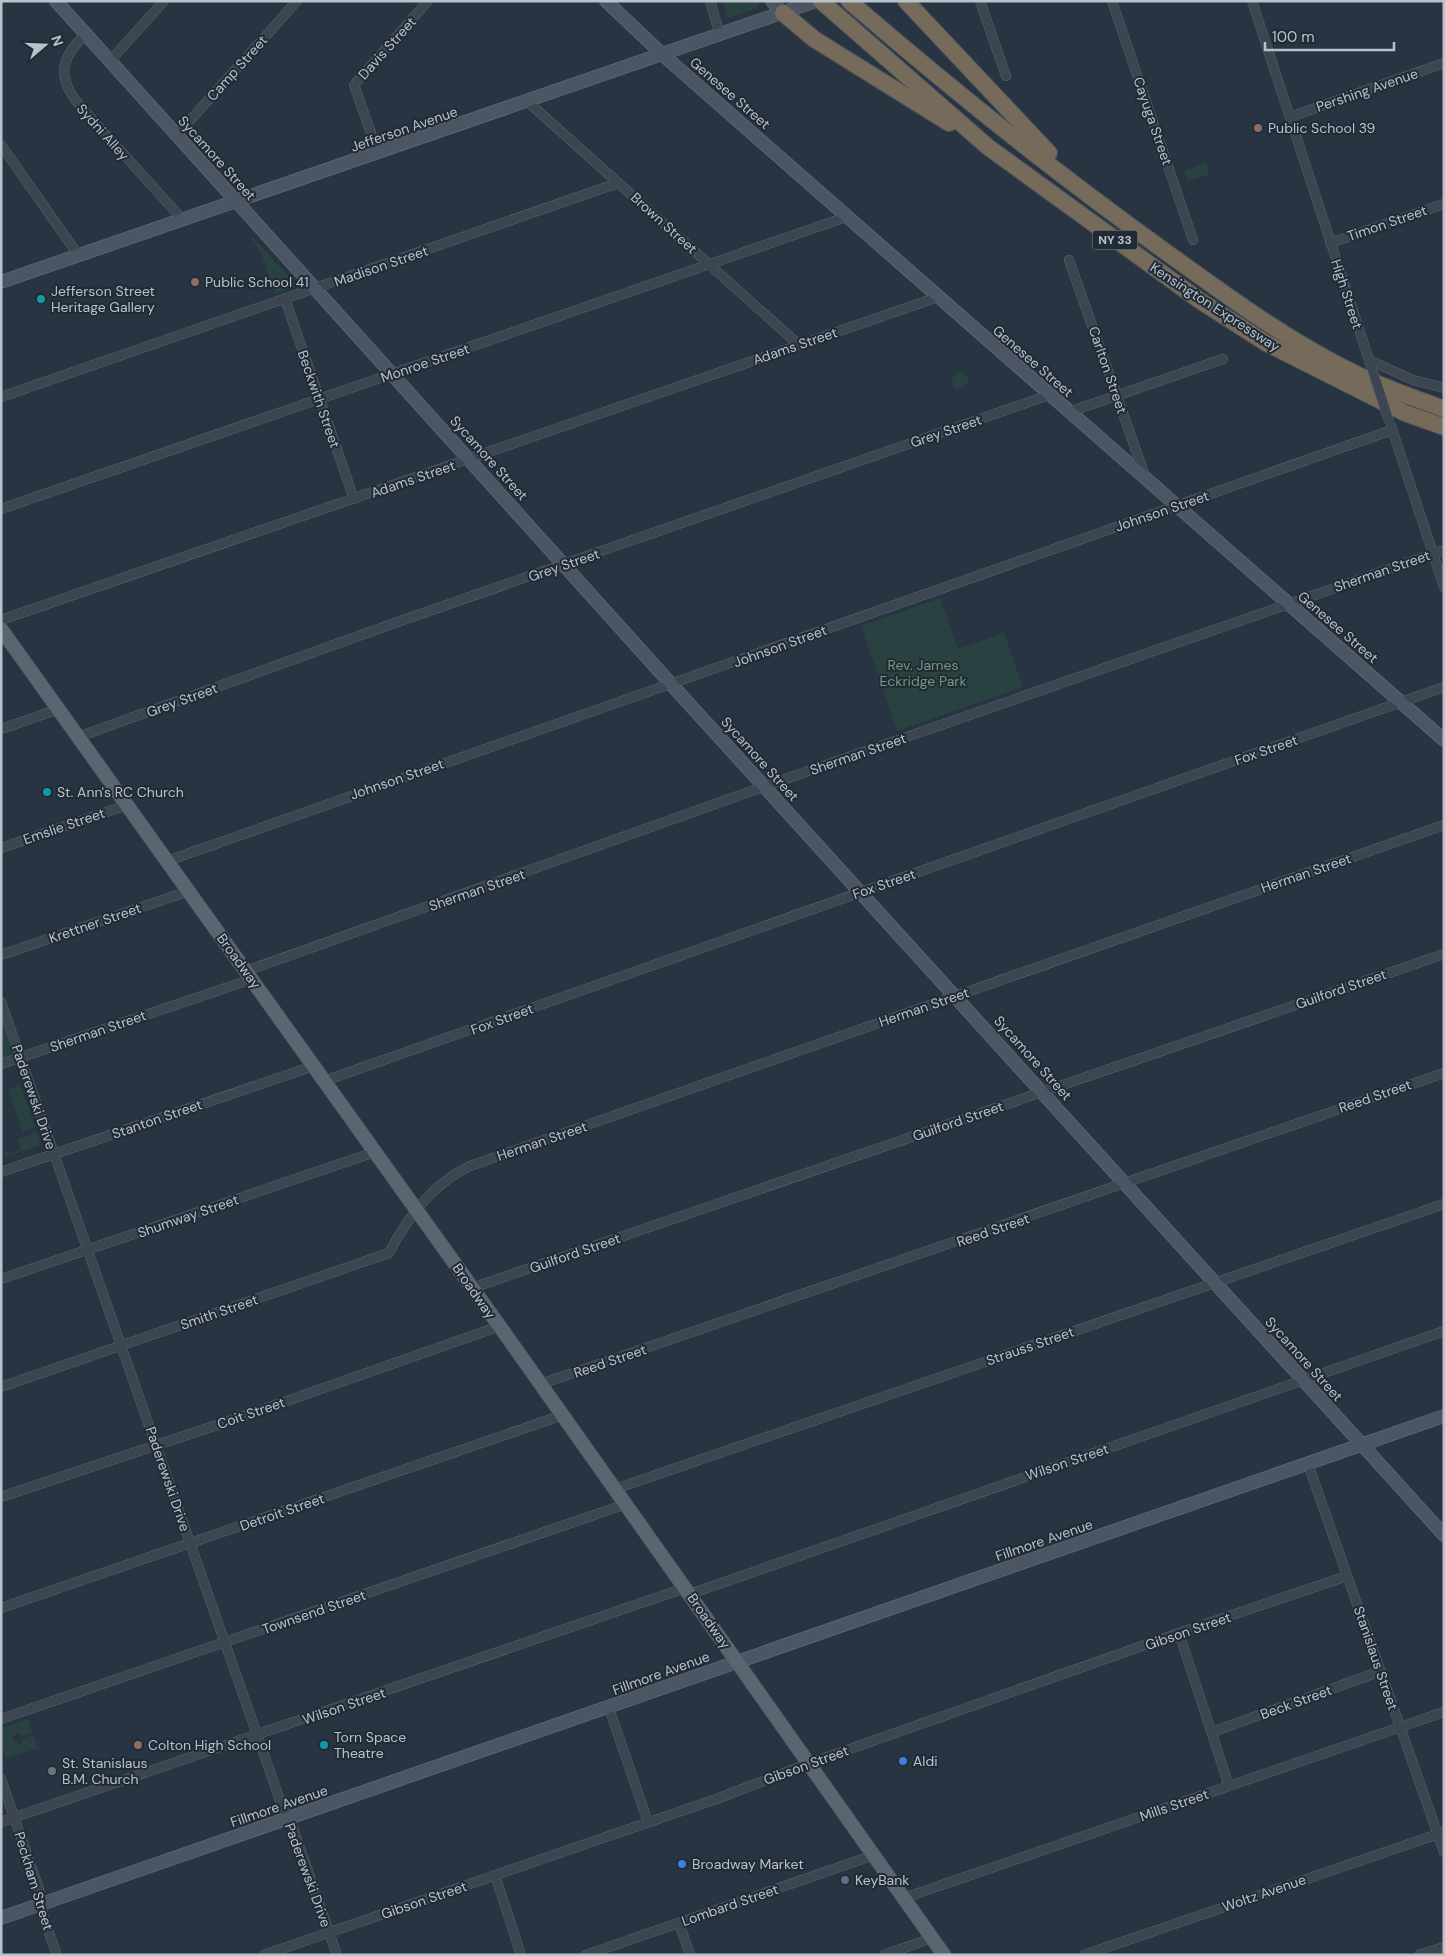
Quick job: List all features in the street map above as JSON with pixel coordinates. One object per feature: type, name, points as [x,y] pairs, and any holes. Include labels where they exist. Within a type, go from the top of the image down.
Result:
[{"type":"highway","name":"Kensington Expressway","points":[[821,1],[988,147],[1199,300],[1266,343],[1405,413],[1444,427]]},
{"type":"highway","name":"Kensington Expressway","points":[[850,1],[927,67],[1104,207],[1225,294],[1300,344],[1357,375],[1444,409]]},
{"type":"highway","points":[[906,1],[1064,169],[1104,207]]},
{"type":"highway","points":[[777,7],[814,39],[988,147]]},
{"type":"main road","name":"Broadway","points":[[1,629],[500,1326],[944,1955]]},
{"type":"street","name":"Sycamore Street","points":[[56,1],[671,684],[1444,1535]]},
{"type":"street","points":[[110,60],[164,1]]},
{"type":"street","name":"Camp Street","points":[[177,135],[297,1]]},
{"type":"street","name":"Davis Street","points":[[378,153],[354,85],[428,1]]},
{"type":"street","name":"Genesee Street","points":[[606,1],[663,55],[849,216],[1049,395],[1444,740]]},
{"type":"street","points":[[710,1],[720,34]]},
{"type":"street","name":"Jefferson Avenue","points":[[1,282],[663,55],[720,34],[777,7],[802,6],[816,1]]},
{"type":"street","points":[[980,1],[1006,76]]},
{"type":"street","name":"Cayuga Street","points":[[1112,1],[1193,240]]},
{"type":"street","name":"High Street","points":[[1252,1],[1444,587]]},
{"type":"street","name":"Sydni Alley","points":[[86,34],[71,49],[66,60],[64,72],[68,90],[80,106],[183,220]]},
{"type":"street","name":"Pershing Avenue","points":[[1290,117],[1444,63]]},
{"type":"street","name":"Brown Street","points":[[528,102],[799,344]]},
{"type":"street","points":[[1,145],[79,256]]},
{"type":"street","name":"Madison Street","points":[[1,398],[618,183]]},
{"type":"street","name":"Timon Street","points":[[1330,243],[1444,204]]},
{"type":"street","name":"Monroe Street","points":[[1,509],[849,216]]},
{"type":"street","name":"Carlton Street","points":[[1069,260],[1146,479]]},
{"type":"street","name":"Adams Street","points":[[1,620],[938,297]]},
{"type":"street","name":"Beckwith Street","points":[[285,299],[354,499]]},
{"type":"street","points":[[1069,412],[1223,359]]},
{"type":"street","points":[[1370,363],[1413,380],[1444,388]]},
{"type":"street","name":"Grey Street","points":[[78,737],[1049,395]]},
{"type":"street","name":"Johnson Street","points":[[167,861],[1176,506],[1391,426]]},
{"type":"street","name":"Sherman Street","points":[[1,1064],[765,787],[1444,550]]},
{"type":"street","name":"Fox Street","points":[[324,1081],[1444,687]]},
{"type":"street","points":[[1,729],[59,709]]},
{"type":"street","name":"Emslie Street","points":[[1,848],[127,805]]},
{"type":"street","name":"Herman Street","points":[[417,1210],[449,1179],[470,1166],[1444,825]]},
{"type":"street","name":"Krettner Street","points":[[1,955],[189,891]]},
{"type":"street","name":"Guilford Street","points":[[472,1288],[1444,954]]},
{"type":"street","name":"Paderewski Drive","points":[[1,1002],[257,1736],[282,1806],[289,1819],[337,1955]]},
{"type":"street","name":"Stanton Street","points":[[1,1172],[314,1066]]},
{"type":"street","name":"Reed Street","points":[[541,1384],[1444,1073]]},
{"type":"street","name":"Shumway Street","points":[[1,1280],[375,1152]]},
{"type":"street","name":"Strauss Street","points":[[615,1489],[1444,1204]]},
{"type":"street","name":"Smith Street","points":[[1,1387],[389,1252],[404,1224],[417,1210]]},
{"type":"street","name":"Coit Street","points":[[1,1497],[156,1446],[500,1326]]},
{"type":"street","name":"Wilson Street","points":[[1,1822],[688,1591],[1444,1331]]},
{"type":"street","name":"Detroit Street","points":[[1,1608],[563,1415]]},
{"type":"street","name":"Fillmore Avenue","points":[[1,1918],[1444,1416]]},
{"type":"street","name":"Stanislaus Street","points":[[1308,1464],[1400,1727],[1441,1833],[1444,1852]]},
{"type":"street","name":"Townsend Street","points":[[1,1719],[626,1504]]},
{"type":"street","name":"Gibson Street","points":[[264,1955],[648,1822],[1179,1633],[1347,1576]]},
{"type":"street","points":[[1179,1633],[1229,1786]]},
{"type":"street","name":"Beck Street","points":[[1212,1732],[1380,1671]]},
{"type":"street","points":[[609,1708],[648,1822]]},
{"type":"street","name":"Mills Street","points":[[904,1898],[1444,1712]]},
{"type":"street","name":"Peckham Street","points":[[1,1779],[43,1904],[44,1919],[57,1955]]},
{"type":"street","name":"Woltz Avenue","points":[[1084,1955],[1441,1833]]},
{"type":"street","name":"Lombard Street","points":[[586,1955],[874,1855]]},
{"type":"street","points":[[495,1875],[522,1955]]},
{"type":"street","points":[[679,1922],[690,1955]]},
{"type":"street","points":[[884,1955],[932,1938]]},
{"type":"street","points":[[1420,1955],[1444,1946]]},
{"type":"green space","points":[[722,1],[760,2],[758,8],[728,18]]},
{"type":"green space","points":[[1206,163],[1209,174],[1188,181],[1184,171]]},
{"type":"green space","points":[[250,235],[295,283],[294,287],[275,294],[262,256]]},
{"type":"green space","points":[[960,370],[970,379],[964,387],[955,390],[951,380]]},
{"type":"green space","name":"Rev. James Eckridge Park","points":[[940,598],[958,649],[1004,633],[1023,687],[897,731],[861,626]]},
{"type":"green space","points":[[1,1016],[13,1053],[1,1059]]},
{"type":"green space","points":[[20,1085],[35,1127],[23,1132],[8,1089]]},
{"type":"green space","points":[[37,1132],[41,1145],[6,1157],[5,1152],[9,1151],[10,1153],[21,1150],[17,1139]]},
{"type":"green space","points":[[28,1719],[33,1733],[23,1736],[16,1732],[12,1740],[21,1745],[24,1738],[33,1735],[38,1748],[6,1759],[1,1747],[1,1728]]},
{"type":"place","name":"Public School 39","points":[[1258,128]]},
{"type":"place","name":"Public School 41","points":[[195,282]]},
{"type":"place","name":"Jefferson Street Heritage Gallery","points":[[41,299]]},
{"type":"place","name":"St. Ann's RC Church","points":[[47,792]]},
{"type":"place","name":"Colton High School","points":[[138,1745]]},
{"type":"place","name":"Torn Space Theatre","points":[[324,1745]]},
{"type":"place","name":"Aldi","points":[[903,1761]]},
{"type":"place","name":"St. Stanislaus B.M. Church","points":[[52,1771]]},
{"type":"place","name":"Broadway Market","points":[[682,1864]]},
{"type":"place","name":"KeyBank","points":[[845,1880]]}]
